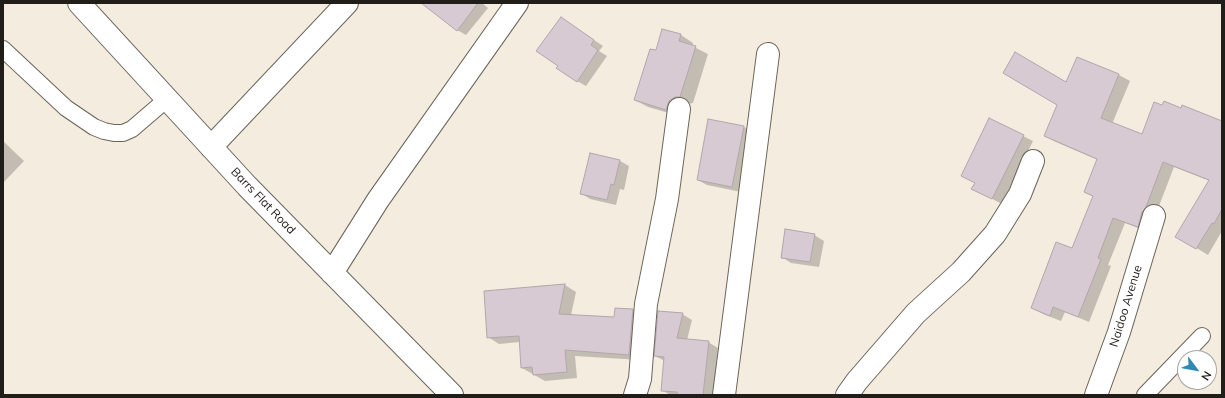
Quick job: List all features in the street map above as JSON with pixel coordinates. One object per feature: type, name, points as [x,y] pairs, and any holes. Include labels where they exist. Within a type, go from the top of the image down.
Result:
[{"type":"street","name":"Barrs Flat Road","points":[[79,3],[247,186],[452,395]]},
{"type":"street","points":[[211,147],[348,3]]},
{"type":"street","points":[[332,273],[378,200],[517,3]]},
{"type":"street","points":[[724,395],[768,54]]},
{"type":"street","points":[[634,395],[640,379],[646,304],[667,199],[679,109]]},
{"type":"street","points":[[847,395],[857,381],[916,313],[961,272],[995,234],[1020,194],[1033,161]]},
{"type":"street","name":"Naidoo Avenue","points":[[1096,395],[1119,332],[1154,216]]},
{"type":"lane","points":[[3,49],[66,108],[94,127],[104,131],[123,133],[132,129],[167,99]]},
{"type":"lane","points":[[1145,395],[1202,336]]},
{"type":"building","points":[[421,3],[478,3],[457,31]]},
{"type":"building","points":[[561,17],[594,40],[591,45],[598,50],[577,82],[556,68],[558,66],[536,51]]},
{"type":"building","points":[[662,29],[681,34],[679,41],[696,46],[680,97],[675,97],[669,101],[666,110],[634,100],[650,49],[656,50]]},
{"type":"building","points":[[1015,52],[1066,82],[1077,57],[1119,74],[1101,118],[1142,134],[1154,102],[1162,105],[1164,101],[1181,108],[1182,105],[1222,121],[1222,209],[1214,224],[1212,223],[1196,249],[1175,237],[1209,180],[1163,162],[1146,207],[1142,212],[1138,227],[1113,218],[1098,258],[1101,259],[1078,317],[1053,307],[1050,316],[1031,308],[1056,242],[1072,248],[1093,196],[1084,192],[1097,159],[1044,136],[1057,105],[1003,73]]},
{"type":"building","points":[[989,118],[1024,135],[992,199],[971,189],[975,183],[961,176]]},
{"type":"building","points":[[708,119],[744,126],[732,187],[697,180]]},
{"type":"building","points":[[590,153],[620,160],[614,185],[611,184],[607,200],[580,194]]},
{"type":"building","points":[[785,229],[815,234],[810,262],[781,258]]},
{"type":"building","points":[[565,284],[559,314],[614,317],[615,308],[633,309],[629,355],[565,350],[567,372],[533,375],[532,367],[521,368],[519,336],[487,338],[484,291]]},
{"type":"building","points":[[658,311],[683,313],[677,338],[709,341],[703,395],[677,395],[677,392],[661,391],[664,357],[654,356]]}]
